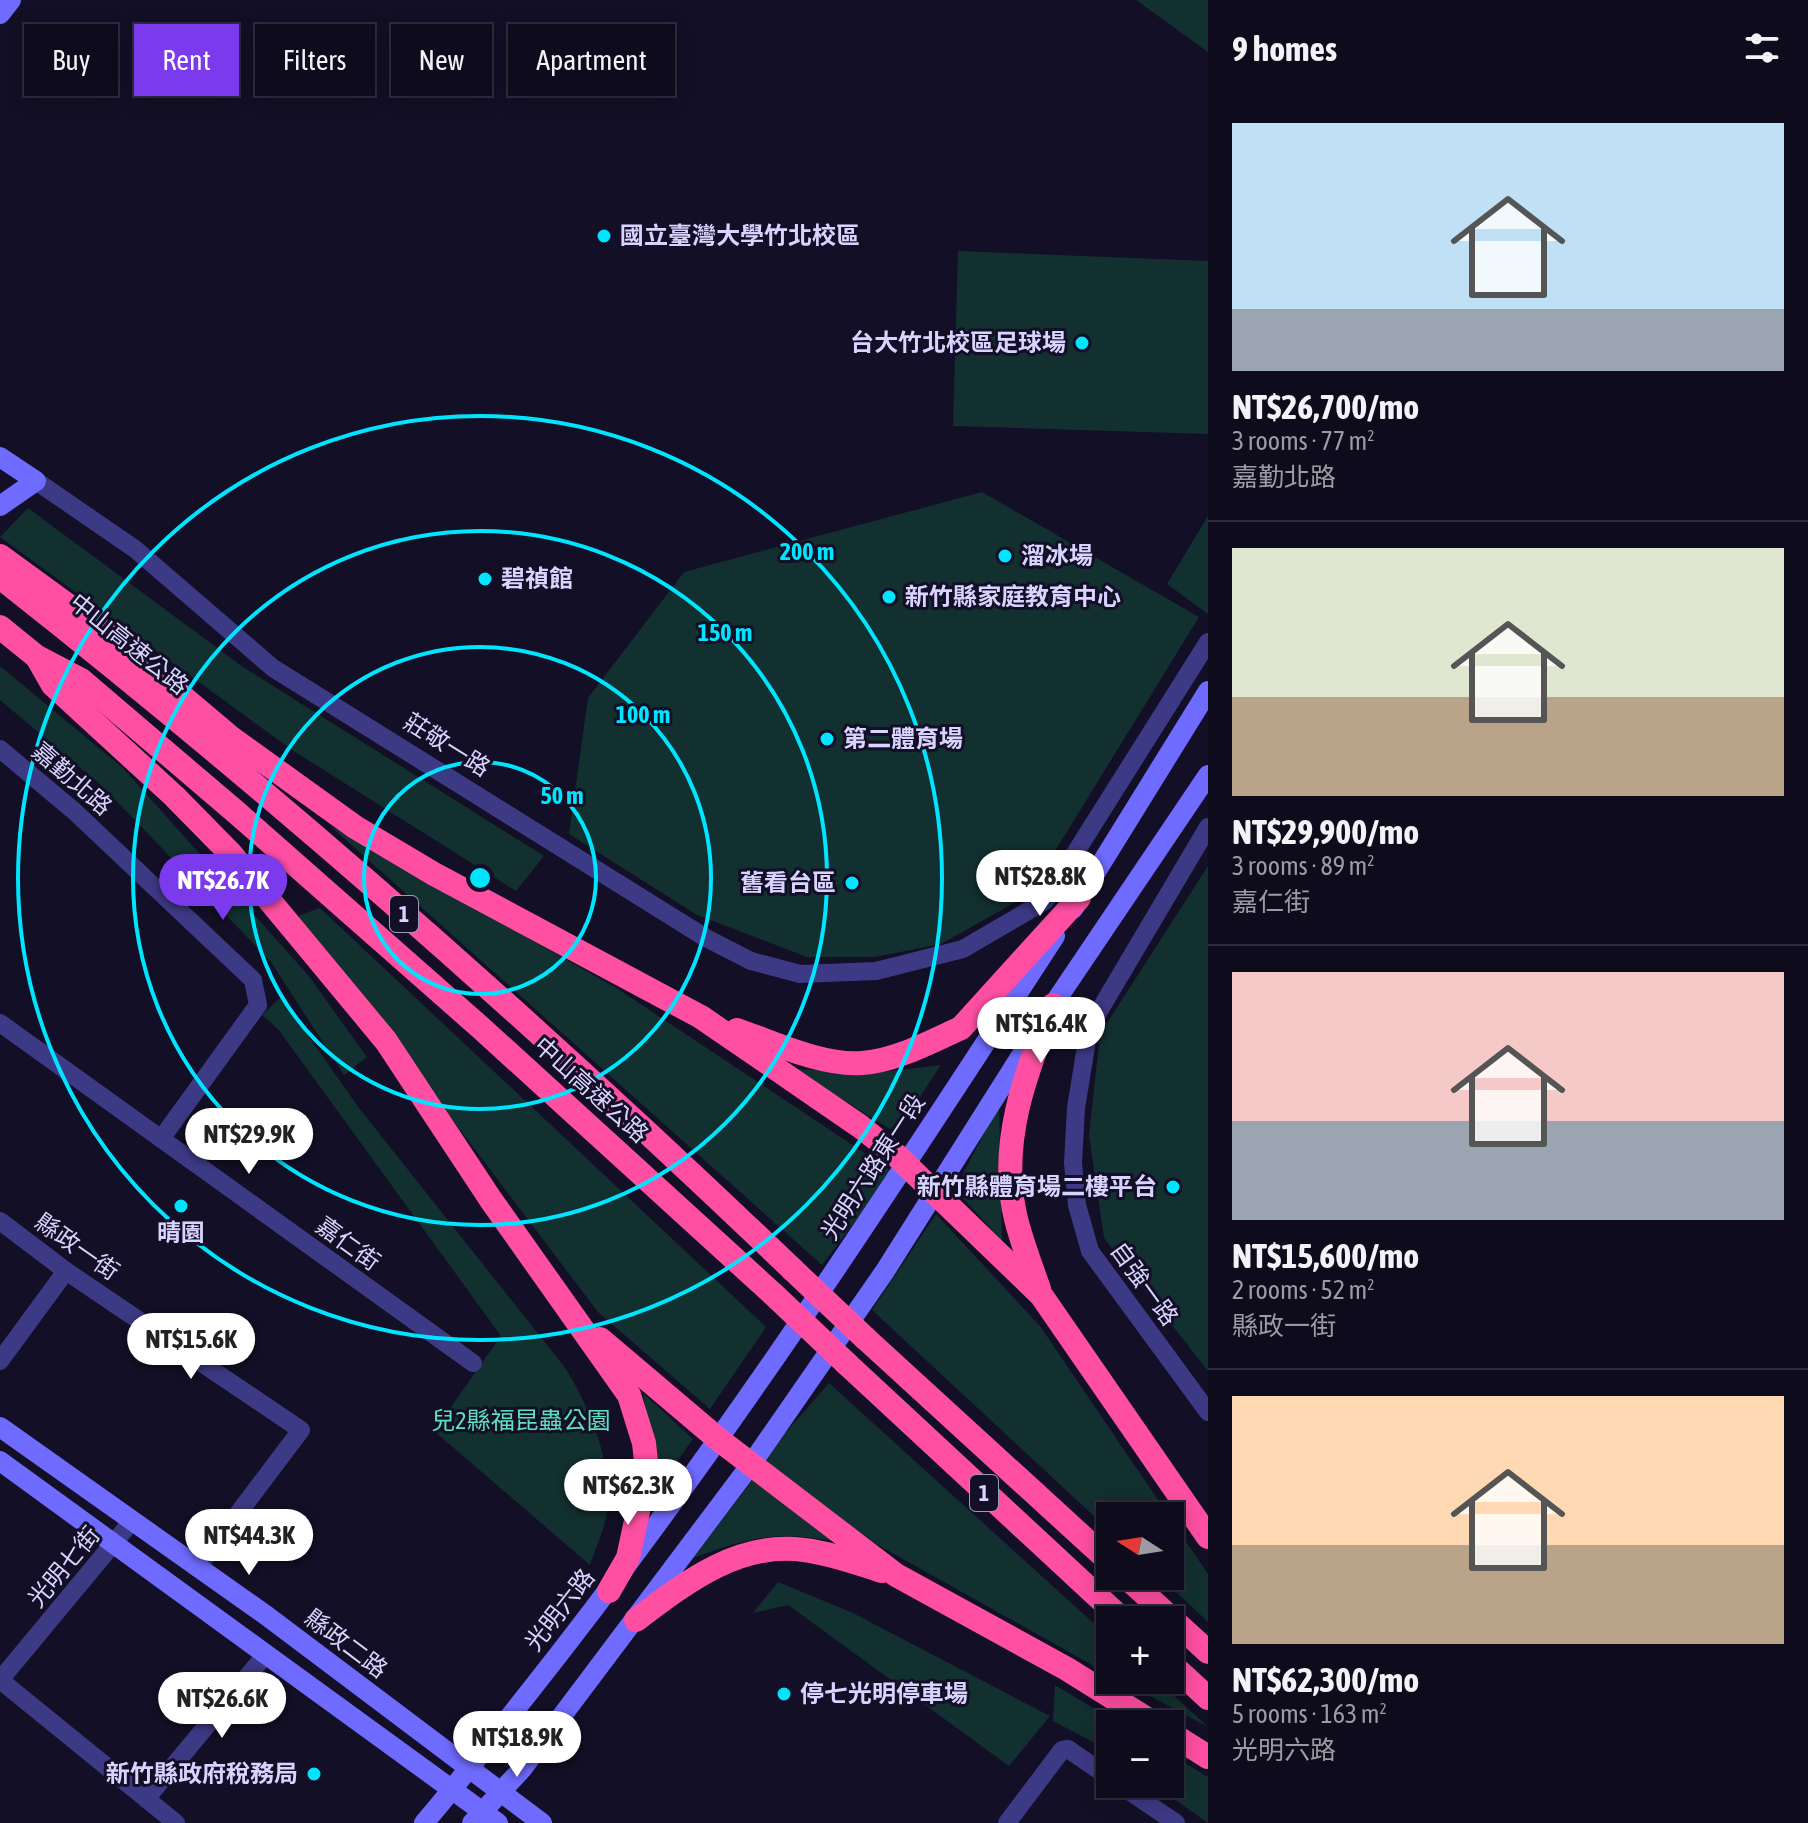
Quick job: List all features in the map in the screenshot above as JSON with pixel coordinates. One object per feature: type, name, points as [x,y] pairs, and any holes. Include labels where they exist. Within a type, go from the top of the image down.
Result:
[{"type":"highway","points":[[0,556],[114,639],[230,737],[341,818],[434,874],[701,1017],[806,1086],[905,1165],[1041,1295],[1208,1537]]},
{"type":"highway","name":"中山高速公路","points":[[0,577],[137,685],[347,862],[652,1135],[792,1269],[854,1335],[1096,1550]]},
{"type":"highway","name":"中山高速公路","points":[[0,627],[37,657],[81,680],[481,1028],[1108,1606]]},
{"type":"highway","points":[[37,657],[53,685],[174,796],[303,937],[386,1041],[508,1225],[629,1395],[644,1443],[647,1470],[628,1558],[609,1591]]},
{"type":"highway","points":[[701,1017],[826,1059],[862,1063],[896,1053],[961,1028],[1079,898]]},
{"type":"highway","points":[[1041,1295],[1016,1217],[1010,1179],[1011,1148],[1021,1087],[1053,1005]]},
{"type":"highway","points":[[579,1321],[718,1439],[896,1575],[1067,1669],[1133,1710]]},
{"type":"highway","points":[[636,1620],[715,1566],[774,1549],[803,1549],[896,1575]]},
{"type":"highway","points":[[1140,1590],[1208,1652]]},
{"type":"highway","points":[[1184,1676],[1208,1698]]},
{"type":"highway","points":[[1184,1742],[1208,1757]]},
{"type":"main road","points":[[0,14],[11,0]]},
{"type":"main road","name":"莊敬一路","points":[[0,457],[36,481]]},
{"type":"main road","points":[[0,506],[36,481]]},
{"type":"main road","name":"光明六路東一段","points":[[813,1305],[1079,898],[1208,691]]},
{"type":"main road","points":[[0,1461],[452,1788],[484,1819],[498,1792],[522,1769],[752,1463],[854,1335],[934,1193],[1053,1005],[1208,775]]},
{"type":"main road","name":"光明六路","points":[[424,1823],[609,1591],[813,1305]]},
{"type":"main road","name":"縣政二路","points":[[0,1427],[542,1823]]},
{"type":"street","name":"莊敬一路","points":[[36,481],[135,549],[273,668],[566,848],[602,876],[751,961],[800,974],[876,971],[963,949],[1045,901],[1208,642]]},
{"type":"street","name":"嘉勤北路","points":[[0,749],[74,811],[253,980],[258,1005],[161,1139]]},
{"type":"street","name":"自強一路","points":[[1208,827],[1089,1028],[1076,1108],[1073,1163],[1077,1205],[1090,1251],[1208,1412]]},
{"type":"street","name":"嘉仁街","points":[[0,1023],[473,1363]]},
{"type":"street","name":"縣政一街","points":[[0,1221],[66,1271],[301,1430],[197,1568]]},
{"type":"street","points":[[0,1361],[66,1271]]},
{"type":"street","name":"光明七街","points":[[0,1680],[132,1521]]},
{"type":"street","points":[[146,1799],[266,1654]]},
{"type":"street","points":[[0,1680],[176,1823]]},
{"type":"street","points":[[1007,1823],[1055,1756],[1068,1749],[1096,1768]]},
{"type":"street","points":[[1139,1798],[1176,1823]]},
{"type":"green space","points":[[1136,0],[1208,0],[1208,52]]},
{"type":"green space","name":"台大竹北校區足球場","points":[[958,251],[1208,261],[1208,434],[953,426]]},
{"type":"green space","points":[[982,492],[1199,617],[1028,895],[941,944],[875,957],[807,957],[697,915],[569,834],[588,698],[684,572]]},
{"type":"green space","points":[[28,508],[243,667],[544,856],[516,891],[292,750],[0,537]]},
{"type":"green space","points":[[1208,516],[1208,614],[1167,584]]},
{"type":"green space","points":[[0,666],[123,768],[308,975],[367,1057],[344,1075],[271,962],[104,788],[0,700]]},
{"type":"green space","points":[[329,825],[618,989],[893,1172],[822,1265]]},
{"type":"green space","points":[[1208,866],[1208,1371],[1104,1238],[1089,1135],[1100,1034]]},
{"type":"green space","points":[[320,908],[766,1327],[710,1409],[598,1312],[298,916]]},
{"type":"green space","name":"兒2縣福昆蟲公園","points":[[281,997],[359,1108],[575,1384],[597,1434],[608,1487],[606,1520],[590,1565],[434,1431],[501,1336],[278,1029],[262,1015]]},
{"type":"green space","points":[[941,1065],[896,1133],[794,1069],[884,1072]]},
{"type":"green space","points":[[999,1105],[1002,1241],[955,1189]]},
{"type":"green space","points":[[936,1214],[1040,1326],[1159,1502],[1096,1502],[1096,1518],[872,1310]]},
{"type":"green space","points":[[829,1383],[1096,1625],[1096,1667],[878,1545],[759,1463]]},
{"type":"green space","points":[[643,1393],[693,1439],[658,1488]]},
{"type":"green space","points":[[755,1477],[844,1543],[802,1537],[767,1537],[693,1558]]},
{"type":"green space","points":[[1184,1539],[1208,1574],[1208,1622],[1174,1590],[1184,1590]]},
{"type":"green space","points":[[778,1582],[853,1613],[1050,1716],[1009,1766],[788,1605],[753,1613]]},
{"type":"green space","points":[[1055,1685],[1097,1710],[1096,1744],[1053,1721]]},
{"type":"green space","points":[[1146,1694],[1172,1694],[1208,1727],[1184,1714],[1184,1710],[1176,1710]]},
{"type":"green space","points":[[1184,1762],[1208,1777],[1208,1823],[1173,1798],[1184,1798]]},
{"type":"place","name":"國立臺灣大學竹北校區","points":[[604,236]]},
{"type":"place","name":"台大竹北校區足球場","points":[[1082,343]]},
{"type":"place","name":"溜冰場","points":[[1005,556]]},
{"type":"place","name":"碧禎館","points":[[485,579]]},
{"type":"place","name":"新竹縣家庭教育中心","points":[[889,597]]},
{"type":"place","name":"第二體育場","points":[[827,739]]},
{"type":"place","name":"舊看台區","points":[[852,883]]},
{"type":"place","name":"新竹縣體育場二樓平台","points":[[1173,1187]]},
{"type":"place","name":"晴園","points":[[181,1206]]},
{"type":"place","name":"停七光明停車場","points":[[784,1694]]},
{"type":"place","name":"新竹縣政府稅務局","points":[[314,1774]]}]
